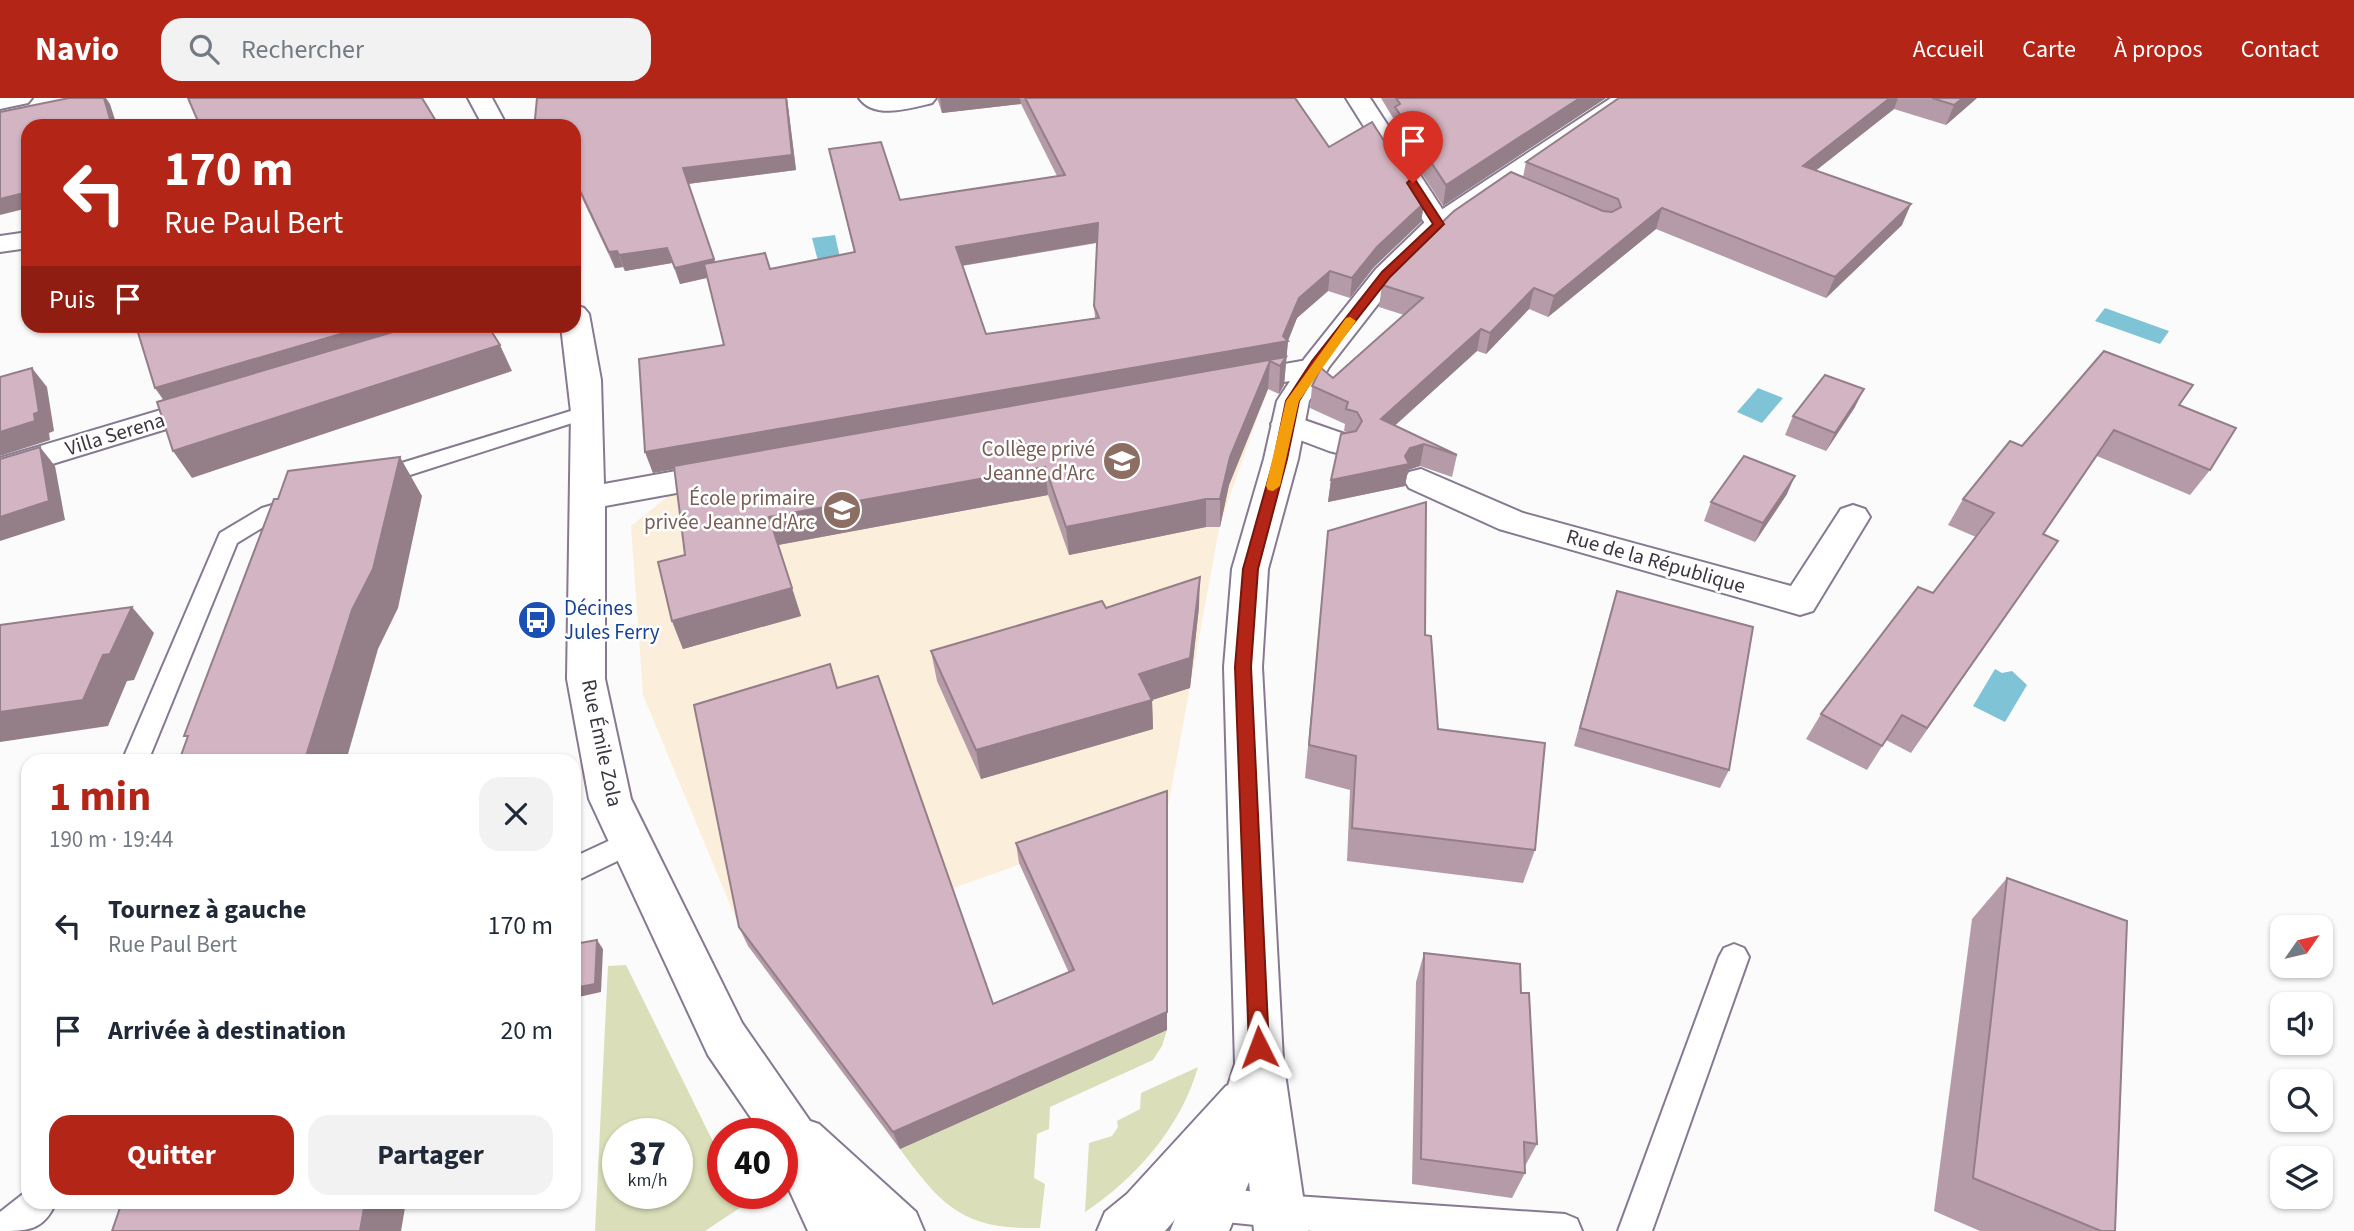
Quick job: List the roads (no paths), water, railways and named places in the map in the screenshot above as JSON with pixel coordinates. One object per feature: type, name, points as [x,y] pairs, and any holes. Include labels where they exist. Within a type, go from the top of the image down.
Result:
[{"type":"street","points":[[0,102],[20,98]]},
{"type":"street","points":[[480,98],[491,119]]},
{"type":"street","points":[[871,98],[881,104],[924,98]]},
{"type":"street","points":[[1358,98],[1439,224]]},
{"type":"street","points":[[1281,1221],[1253,1079],[1243,667],[1251,569],[1293,401],[1313,368],[1386,275],[1439,224],[1512,187],[1627,98]]},
{"type":"street","points":[[0,244],[21,241]]},
{"type":"street","name":"Rue Émile Zola","points":[[577,333],[587,412],[586,679],[610,799],[725,1039],[780,1118]]},
{"type":"street","points":[[1205,387],[1313,368]]},
{"type":"street","name":"Villa Serena","points":[[0,470],[236,397]]},
{"type":"street","points":[[1287,424],[1341,444]]},
{"type":"street","points":[[587,498],[757,467]]},
{"type":"street","name":"Rue de la République","points":[[1421,480],[1511,521],[1800,602],[1853,517]]},
{"type":"street","points":[[1207,1218],[1253,1079]]},
{"type":"street","points":[[1124,1231],[1146,1213],[1253,1079]]},
{"type":"street","name":"Rue Émile Zola","points":[[798,1138],[897,1231]]},
{"type":"street","name":"Rue Émile Zola","points":[[798,1151],[835,1231]]},
{"type":"lane","points":[[359,484],[587,412]]},
{"type":"lane","points":[[138,754],[228,538],[270,513],[321,496]]},
{"type":"lane","points":[[581,866],[630,842]]},
{"type":"lane","points":[[1635,1231],[1734,957]]},
{"type":"lane","points":[[4,1231],[31,1209]]},
{"type":"lane","points":[[1207,1218],[1565,1231]]},
{"type":"water","points":[[835,235],[840,258],[818,261],[812,238]]},
{"type":"water","points":[[2105,308],[2169,331],[2160,344],[2095,321]]},
{"type":"water","points":[[1758,388],[1783,398],[1762,423],[1737,412]]},
{"type":"water","points":[[1995,669],[2002,673],[2012,671],[2027,685],[2005,722],[1973,706]]},
{"type":"place","name":"Collège privé Jeanne d'Arc","points":[[1122,461]]},
{"type":"place","name":"École primaire privée Jeanne d'Arc","points":[[842,510]]},
{"type":"place","name":"Décines Jules Ferry","points":[[537,620]]}]
